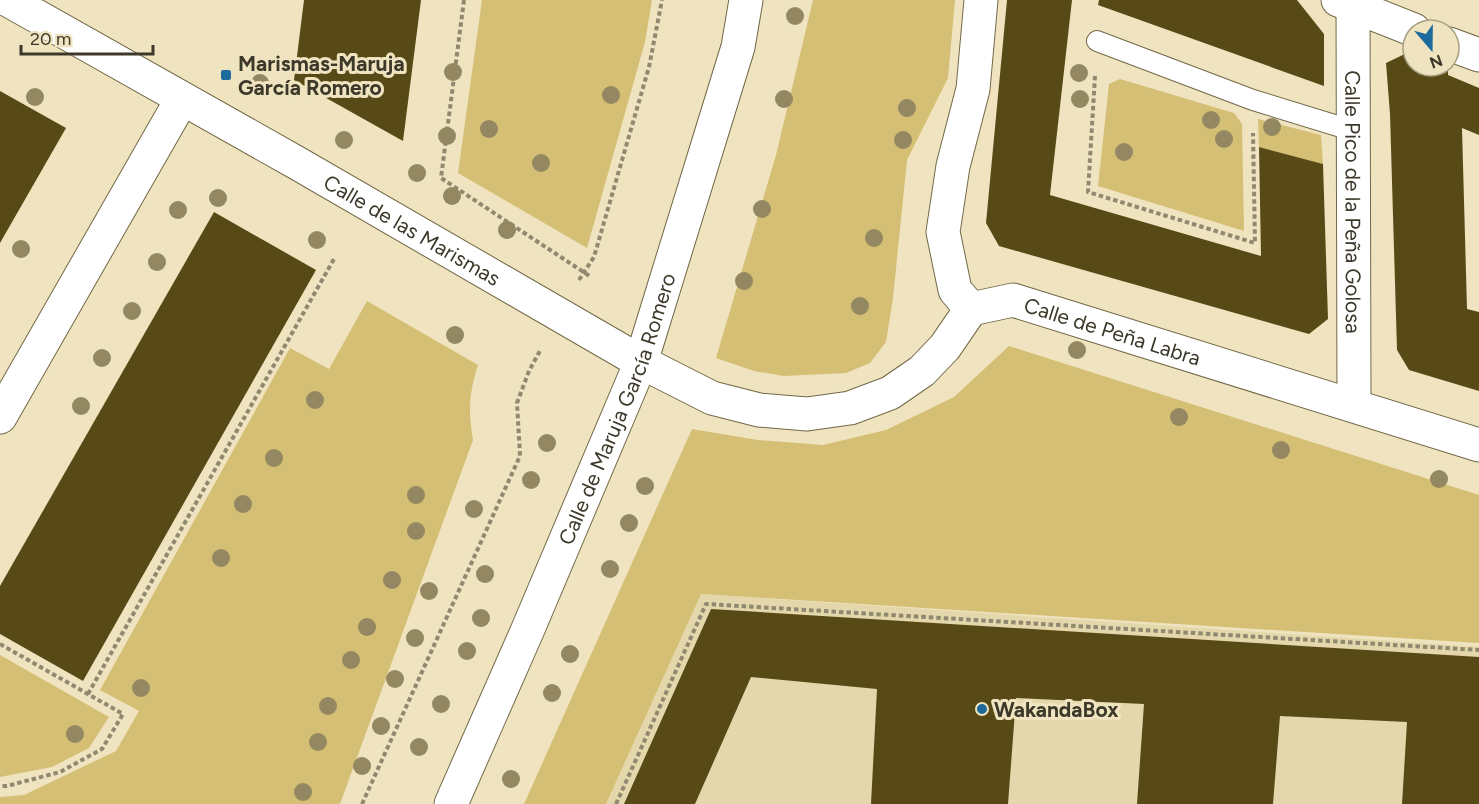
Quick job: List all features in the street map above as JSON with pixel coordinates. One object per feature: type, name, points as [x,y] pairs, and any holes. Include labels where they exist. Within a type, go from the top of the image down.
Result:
[{"type":"street","name":"Calle de las Marismas","points":[[8,0],[297,163],[641,362]]},
{"type":"street","name":"Calle de Maruja García Romero","points":[[451,804],[533,618],[641,362],[738,47],[746,0]]},
{"type":"street","points":[[641,362],[712,398],[759,410],[807,414],[850,408],[890,393],[922,371],[945,347],[971,309],[955,290],[943,232],[953,166],[973,89],[981,0]]},
{"type":"street","points":[[1348,2],[1401,24]]},
{"type":"street","name":"Calle Pico de la Peña Golosa","points":[[1348,2],[1354,131],[1354,405]]},
{"type":"street","points":[[1461,48],[1479,55]]},
{"type":"street","points":[[0,417],[182,99]]},
{"type":"street","name":"Calle de Peña Labra","points":[[971,309],[1013,300],[1479,445]]},
{"type":"lane","points":[[1097,41],[1253,100],[1354,131]]},
{"type":"path","points":[[464,0],[441,178],[591,277]]},
{"type":"path","points":[[574,288],[594,256],[649,67],[662,0]]},
{"type":"path","points":[[1097,41],[1088,192],[1255,243],[1253,100]]},
{"type":"path","points":[[88,694],[334,259]]},
{"type":"path","points":[[362,804],[520,456],[517,403],[529,371],[544,343]]},
{"type":"path","points":[[616,804],[706,604],[1479,651]]},
{"type":"path","points":[[0,644],[123,714],[102,748],[60,772],[0,786]]},
{"type":"shaded area","points":[[482,0],[652,0],[645,42],[587,248],[458,173]]},
{"type":"shaded area","points":[[813,0],[955,0],[948,78],[907,160],[893,298],[886,342],[870,363],[846,373],[784,376],[754,371],[716,358],[776,155]]},
{"type":"shaded area","points":[[1120,79],[1234,113],[1242,124],[1244,231],[1098,186],[1109,84]]},
{"type":"shaded area","points":[[1258,119],[1321,135],[1323,164],[1259,147]]},
{"type":"shaded area","points":[[367,301],[478,365],[470,402],[473,440],[340,804],[0,804],[0,797],[24,795],[116,751],[139,711],[100,690],[290,348],[329,369]]},
{"type":"shaded area","points":[[1009,346],[1479,495],[1479,643],[701,594],[606,804],[524,804],[692,429],[758,440],[823,445],[886,430],[954,397]]},
{"type":"shaded area","points":[[701,594],[1479,647],[1479,804],[606,804]]},
{"type":"shaded area","points":[[0,655],[109,717],[89,748],[52,767],[0,777]]},
{"type":"building","points":[[304,0],[421,0],[403,141],[294,80]]},
{"type":"building","points":[[1007,0],[1072,0],[1050,195],[1261,256],[1259,147],[1323,164],[1328,319],[1309,334],[999,246],[986,223]]},
{"type":"building","points":[[1099,0],[1297,0],[1324,34],[1324,86],[1098,5]]},
{"type":"building","points":[[1401,56],[1401,78],[1455,78],[1479,88],[1479,135],[1462,128],[1467,309],[1479,312],[1479,391],[1409,370],[1397,350],[1390,114],[1386,63]]},
{"type":"building","points":[[0,91],[66,128],[0,243]]},
{"type":"building","points":[[214,212],[316,270],[83,681],[0,634],[0,586]]},
{"type":"building","points":[[711,609],[1479,657],[1479,804],[1402,804],[1407,722],[1280,716],[1273,804],[1137,804],[1144,704],[1016,698],[1008,804],[871,804],[877,689],[751,677],[695,804],[624,804]]},
{"type":"place","name":"Marismas-Maruja García Romero","points":[[226,75]]},
{"type":"place","name":"WakandaBox","points":[[982,709]]}]
